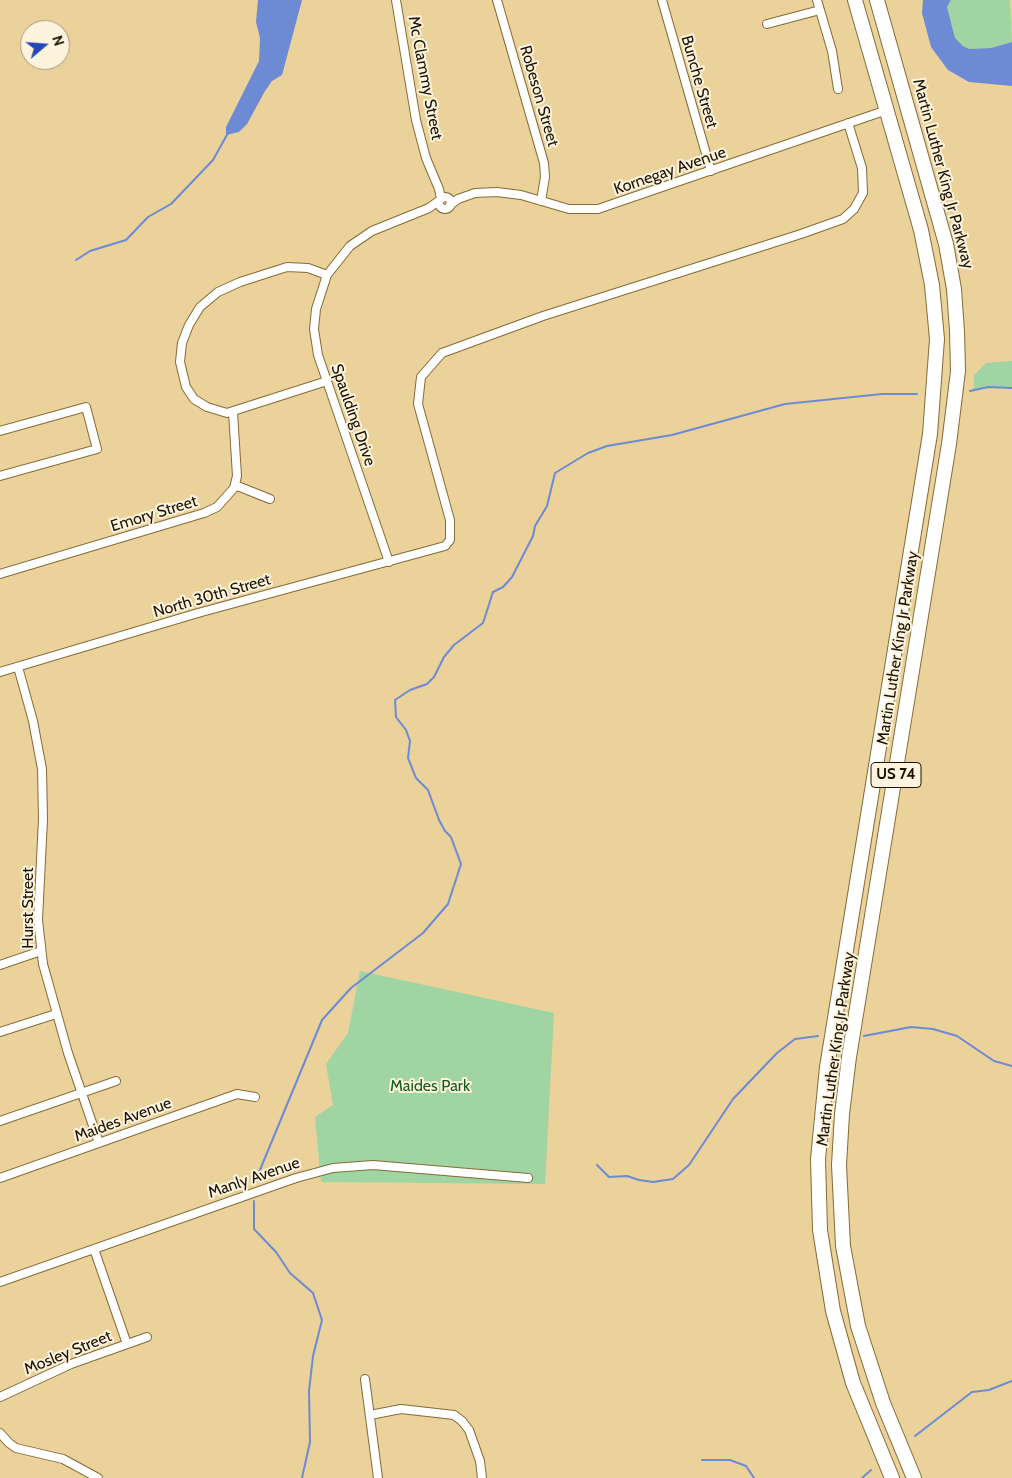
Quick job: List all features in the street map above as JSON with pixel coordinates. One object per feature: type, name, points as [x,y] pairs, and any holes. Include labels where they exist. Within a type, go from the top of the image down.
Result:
[{"type":"highway","name":"Martin Luther King Jr Parkway","points":[[855,0],[918,221],[932,285],[937,339],[930,434],[823,1092],[817,1183],[823,1255],[839,1337],[862,1405],[892,1478]]},
{"type":"highway","name":"Martin Luther King Jr Parkway","points":[[877,0],[946,244],[954,289],[958,345],[957,379],[944,484],[849,1057],[842,1114],[839,1165],[843,1246],[856,1317],[883,1403],[914,1478]]},
{"type":"street","name":"Mc Clammy Street","points":[[396,0],[416,120],[426,158],[445,201]]},
{"type":"street","name":"Robeson Street","points":[[497,0],[544,163],[546,177],[541,201]]},
{"type":"street","name":"Bunche Street","points":[[662,0],[711,171]]},
{"type":"street","points":[[817,0],[833,56],[838,89]]},
{"type":"street","points":[[767,24],[820,10]]},
{"type":"street","name":"Kornegay Avenue","points":[[327,275],[342,254],[359,239],[372,231],[445,201],[475,193],[497,192],[569,209],[598,209],[887,110]]},
{"type":"street","name":"North 30th Street","points":[[0,672],[198,613],[445,546],[450,540],[450,520],[418,404],[421,377],[442,353],[534,319],[843,219],[854,209],[863,193],[862,168],[848,123]]},
{"type":"street","points":[[327,275],[308,268],[280,268],[218,292],[195,315],[185,334],[180,353],[180,368],[186,387],[194,399],[207,407],[222,412],[233,412],[327,380]]},
{"type":"street","name":"Spaulding Drive","points":[[327,275],[318,297],[314,329],[316,345],[389,562]]},
{"type":"street","points":[[0,431],[86,407],[97,449],[0,476]]},
{"type":"street","points":[[233,412],[238,463],[235,485],[270,499]]},
{"type":"street","name":"Emory Street","points":[[0,574],[204,513],[217,507],[226,499],[235,485]]},
{"type":"street","name":"Hurst Street","points":[[18,667],[33,721],[42,768],[43,819],[38,920],[41,951],[56,1014],[99,1143]]},
{"type":"street","points":[[0,965],[41,951]]},
{"type":"street","points":[[0,1032],[56,1014]]},
{"type":"street","points":[[0,1121],[116,1082]]},
{"type":"street","name":"Maides Avenue","points":[[0,1178],[236,1094],[255,1096]]},
{"type":"street","name":"Manly Avenue","points":[[0,1282],[296,1178],[334,1168],[373,1165],[528,1178]]},
{"type":"street","points":[[94,1249],[127,1344]]},
{"type":"street","name":"Mosley Street","points":[[0,1397],[71,1364],[147,1337]]},
{"type":"street","points":[[365,1378],[378,1478]]},
{"type":"street","points":[[370,1415],[401,1409],[454,1415],[469,1430],[480,1461],[482,1478]]},
{"type":"street","points":[[0,1432],[16,1448],[63,1459],[98,1478]]},
{"type":"green space","points":[[951,0],[1010,0],[1012,42],[991,48],[969,49],[963,46],[955,38],[947,7]]},
{"type":"green space","points":[[1012,361],[1012,388],[988,387],[974,390],[974,375],[986,363]]},
{"type":"green space","name":"Maides Park","points":[[360,971],[554,1013],[545,1184],[321,1182],[315,1117],[333,1105],[326,1064],[348,1033]]},
{"type":"water","points":[[258,0],[302,0],[282,75],[272,81],[247,124],[239,132],[226,135],[226,127],[259,61],[260,38],[256,22]]},
{"type":"water","points":[[923,0],[951,0],[947,7],[955,38],[969,49],[991,48],[1012,42],[1012,86],[969,82],[948,70],[931,47],[922,13]]},
{"type":"waterway","points":[[76,260],[90,251],[126,240],[148,217],[171,204],[213,160],[228,133]]},
{"type":"waterway","points":[[970,391],[988,387],[1012,388]]},
{"type":"waterway","points":[[255,1182],[322,1020],[351,988],[423,933],[448,904],[461,864],[451,837],[439,820],[428,790],[416,778],[408,758],[410,741],[406,730],[396,717],[395,700],[410,690],[427,684],[434,677],[444,657],[454,645],[483,623],[493,592],[503,587],[512,577],[533,536],[535,526],[547,506],[555,473],[588,453],[607,446],[672,435],[785,404],[882,394],[917,394]]},
{"type":"waterway","points":[[864,1036],[911,1027],[933,1029],[957,1036],[994,1061],[1012,1066]]},
{"type":"waterway","points":[[597,1165],[609,1177],[627,1176],[653,1182],[673,1179],[689,1165],[733,1099],[777,1053],[795,1039],[818,1036]]},
{"type":"waterway","points":[[254,1201],[254,1229],[276,1252],[290,1273],[313,1293],[322,1320],[313,1356],[309,1391],[310,1442],[302,1478]]},
{"type":"waterway","points":[[915,1436],[972,1392],[989,1390],[1012,1381]]},
{"type":"waterway","points":[[702,1460],[730,1460],[746,1466],[754,1478]]},
{"type":"waterway","points":[[862,1478],[871,1470]]}]
